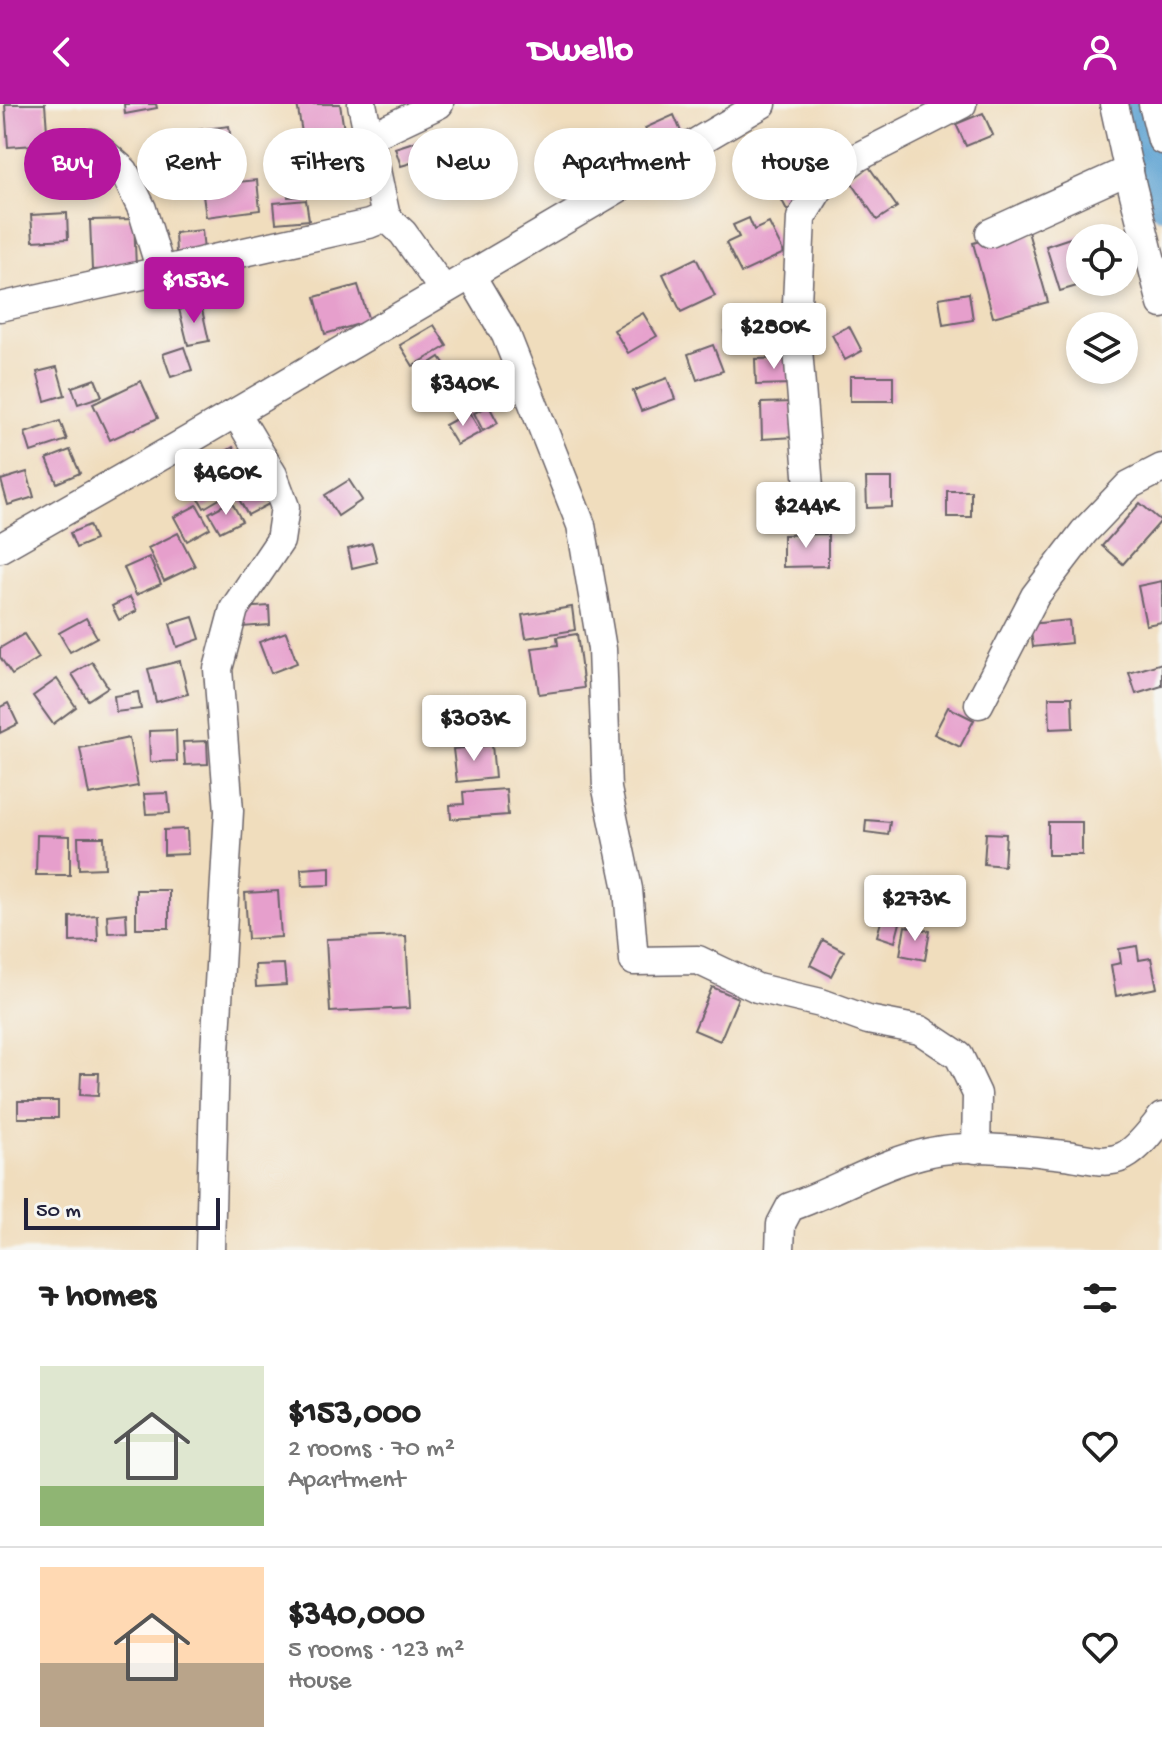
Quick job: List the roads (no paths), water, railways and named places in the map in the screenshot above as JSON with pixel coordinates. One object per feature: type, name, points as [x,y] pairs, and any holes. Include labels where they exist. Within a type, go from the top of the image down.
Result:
[{"type":"street","points":[[362,104],[367,128]]},
{"type":"street","points":[[388,128],[439,104]]},
{"type":"street","points":[[0,548],[762,104]]},
{"type":"street","points":[[810,500],[796,324],[801,218],[822,184],[858,157],[962,104]]},
{"type":"street","points":[[1153,104],[1162,140]]},
{"type":"street","points":[[1116,112],[1113,177],[1162,304]]},
{"type":"street","points":[[121,168],[142,209],[161,271]]},
{"type":"street","points":[[990,233],[1113,177]]},
{"type":"street","points":[[382,200],[386,217],[403,233],[443,289]]},
{"type":"street","points":[[0,307],[369,224],[386,217]]},
{"type":"street","points":[[470,274],[506,335],[581,525],[602,649],[607,789],[628,889],[634,961],[698,960],[757,988],[821,1003],[868,1020],[920,1030],[959,1056],[977,1094],[976,1149]]},
{"type":"street","points":[[210,1250],[215,1053],[229,811],[218,669],[234,609],[280,541],[285,507],[273,475],[236,413]]},
{"type":"street","points":[[979,704],[1035,596],[1084,532],[1129,485],[1162,468]]},
{"type":"street","points":[[780,1250],[781,1224],[790,1207],[825,1195],[887,1166],[933,1151],[976,1149],[1068,1155],[1108,1162],[1127,1155],[1162,1117]]},
{"type":"waterway","points":[[1134,104],[1162,205]]}]
